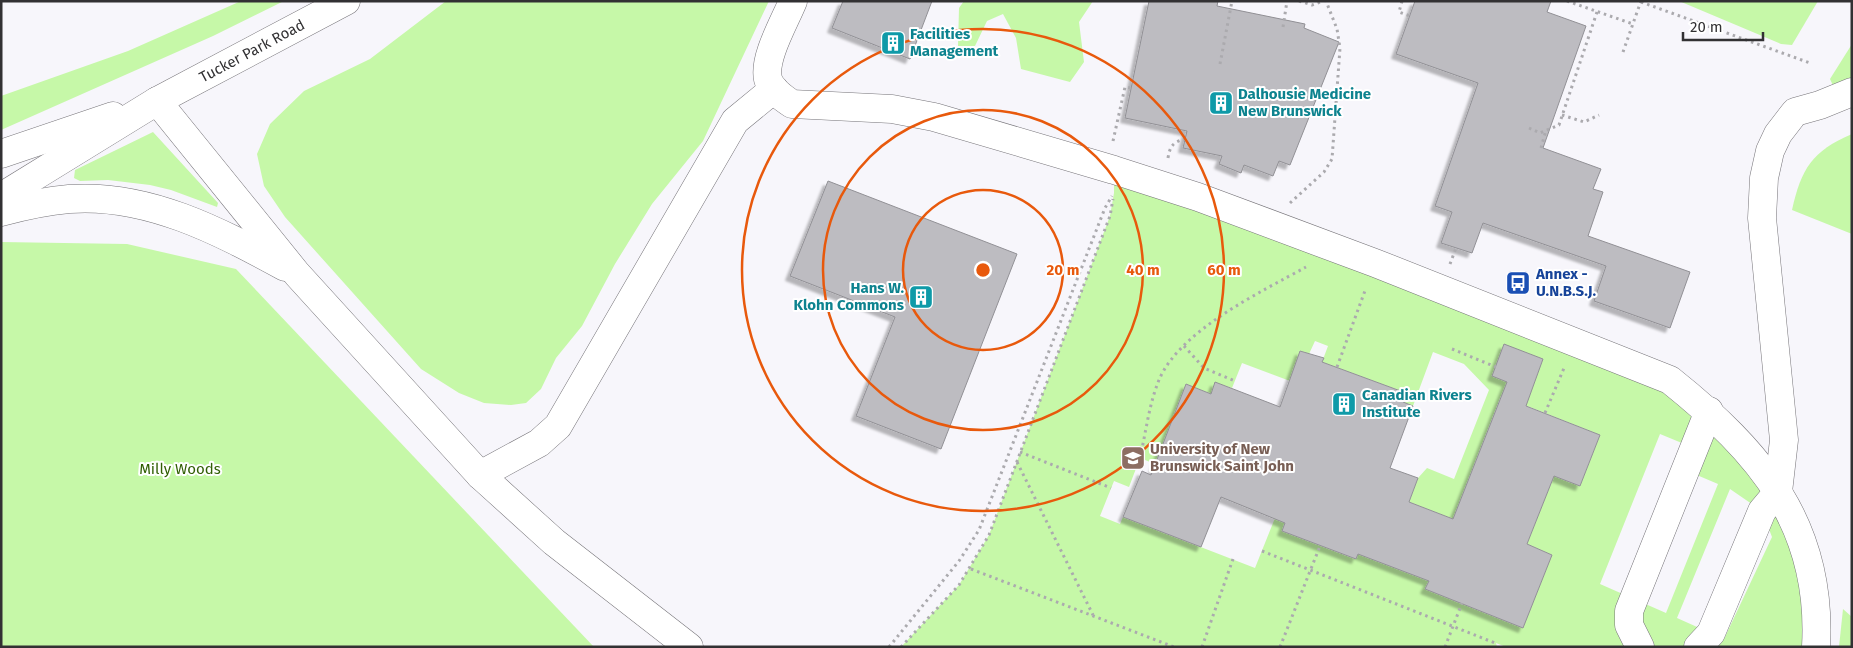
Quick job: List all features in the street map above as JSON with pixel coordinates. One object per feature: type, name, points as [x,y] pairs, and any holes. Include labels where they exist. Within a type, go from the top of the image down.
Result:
[{"type":"street","name":"Tucker Park Road","points":[[1,197],[157,101],[346,1]]},
{"type":"street","points":[[793,1],[769,58],[768,79],[774,89],[792,104],[892,109],[934,117],[1114,170],[1268,223],[1375,263],[1670,380],[1709,411],[1758,462],[1797,526],[1808,557],[1815,596],[1816,647]]},
{"type":"street","points":[[480,475],[539,443],[558,426],[735,121],[774,89]]},
{"type":"street","points":[[1698,647],[1711,633],[1762,511],[1778,492],[1784,440],[1763,249],[1762,218],[1764,178],[1770,151],[1778,134],[1795,112],[1820,105],[1852,92]]},
{"type":"street","name":"Tucker Park Road","points":[[1,154],[157,101]]},
{"type":"street","points":[[157,101],[297,274],[480,475],[554,542],[688,647]]},
{"type":"street","points":[[1,212],[30,204],[70,199],[112,201],[155,208],[192,220],[244,245],[297,274]]},
{"type":"street","points":[[1640,647],[1629,625],[1631,605],[1709,411]]},
{"type":"path","points":[[1220,64],[1232,1]]},
{"type":"path","points":[[1283,26],[1287,1]]},
{"type":"path","points":[[1268,223],[1324,172],[1332,159],[1340,48],[1338,30],[1325,1],[1312,6],[1299,1]]},
{"type":"path","points":[[1402,1],[1398,12],[1410,16]]},
{"type":"path","points":[[1567,1],[1633,24]]},
{"type":"path","points":[[1623,52],[1641,2],[1810,63]]},
{"type":"path","points":[[1529,128],[1540,133],[1559,125],[1597,12]]},
{"type":"path","points":[[1114,170],[1111,151],[1112,143],[1125,87],[1131,88]]},
{"type":"path","points":[[1562,115],[1584,122],[1599,115]]},
{"type":"path","points":[[1540,148],[1546,130]]},
{"type":"path","points":[[1168,156],[1170,148],[1175,142],[1185,139]]},
{"type":"path","points":[[889,647],[960,561],[979,530],[1105,208],[1114,193],[1110,216],[989,535],[971,569],[959,585],[901,647]]},
{"type":"path","points":[[1140,458],[1159,379],[1173,357],[1226,311],[1311,264],[1320,243]]},
{"type":"path","points":[[1336,367],[1375,263]]},
{"type":"path","points":[[1545,414],[1575,342]]},
{"type":"path","points":[[1184,346],[1204,368],[1235,381]]},
{"type":"path","points":[[1452,349],[1496,367]]},
{"type":"path","points":[[1020,452],[1111,488]]},
{"type":"path","points":[[1016,461],[1094,616]]},
{"type":"path","points":[[1280,647],[1320,546]]},
{"type":"path","points":[[1262,551],[1495,643]]},
{"type":"path","points":[[1202,647],[1233,559]]},
{"type":"path","points":[[971,569],[1174,647]]},
{"type":"path","points":[[1445,647],[1462,604]]},
{"type":"green space","points":[[241,1],[284,1],[213,36],[1,130],[1,96],[128,51]]},
{"type":"green space","points":[[446,1],[769,1],[703,141],[652,204],[615,264],[582,326],[556,358],[541,389],[526,403],[511,405],[484,403],[459,393],[421,369],[285,217],[264,186],[257,154],[270,124],[304,91],[370,59]]},
{"type":"green space","points":[[964,1],[1093,1],[1079,22],[1084,62],[1070,82],[1021,69],[1016,38],[1003,14],[987,21],[975,46],[958,46],[959,8]]},
{"type":"green space","points":[[1679,1],[1818,1],[1792,45],[1781,44]]},
{"type":"green space","points":[[1852,44],[1852,85],[1836,92],[1830,79]]},
{"type":"green space","points":[[153,132],[218,203],[217,207],[171,190],[150,185],[108,180],[80,181],[74,178],[75,170]]},
{"type":"green space","points":[[1852,134],[1852,234],[1792,210],[1804,172],[1810,163],[1827,147]]},
{"type":"green space","points":[[1114,170],[1644,368],[1778,492],[1816,647],[1506,647],[1496,643],[1497,647],[901,647],[959,585],[989,535],[1110,216],[1114,193]],"holes":[[[1315,341],[1328,346],[1322,362],[1406,393],[1403,402],[1413,406],[1433,352],[1464,364],[1489,390],[1454,479],[1427,468],[1418,478],[1409,502],[1453,519],[1501,396],[1515,385],[1493,376],[1504,345],[1543,359],[1531,390],[1517,402],[1600,435],[1580,486],[1554,476],[1527,544],[1552,555],[1523,628],[1425,589],[1429,581],[1358,554],[1355,559],[1282,531],[1285,522],[1275,518],[1255,568],[1123,517],[1120,524],[1100,516],[1114,481],[1129,487],[1140,458],[1155,464],[1186,384],[1211,394],[1216,383],[1232,388],[1242,363],[1290,381],[1300,351],[1309,354]],[[1660,434],[1694,448],[1685,470],[1718,484],[1666,613],[1600,584]],[[1730,489],[1762,511],[1772,537],[1724,639],[1677,618]]]},
{"type":"green space","name":"Milly Woods","points":[[1,242],[127,244],[236,269],[594,647],[1,647]]},
{"type":"green space","points":[[1843,609],[1852,617],[1852,647],[1839,647]]},
{"type":"building","name":"Facilities Management","points":[[843,1],[932,1],[910,59],[832,28]]},
{"type":"building","name":"Dalhousie Medicine New Brunswick","points":[[1149,1],[1218,1],[1217,6],[1305,24],[1304,28],[1339,42],[1290,165],[1279,161],[1273,176],[1244,165],[1241,173],[1219,164],[1222,156],[1183,148],[1187,131],[1125,118]]},
{"type":"building","points":[[1415,1],[1551,1],[1547,12],[1586,26],[1543,148],[1601,169],[1593,189],[1603,192],[1588,236],[1690,272],[1670,328],[1594,301],[1606,266],[1483,223],[1472,253],[1441,243],[1452,212],[1435,206],[1478,83],[1396,54]]},
{"type":"building","name":"Hans W. Klohn Commons","points":[[828,181],[1017,254],[941,449],[856,416],[895,317],[790,276]]},
{"type":"building","points":[[1504,344],[1543,359],[1526,406],[1600,435],[1580,486],[1554,476],[1527,544],[1552,555],[1523,628],[1425,589],[1429,581],[1358,554],[1356,559],[1282,531],[1285,523],[1221,497],[1201,547],[1123,517],[1142,471],[1151,475],[1186,384],[1211,394],[1215,382],[1280,407],[1300,351],[1324,358],[1322,362],[1406,393],[1403,402],[1413,406],[1390,468],[1418,478],[1409,502],[1453,519],[1507,382],[1492,376]]},
{"type":"place","name":"Facilities Management","points":[[893,43]]},
{"type":"place","name":"Dalhousie Medicine New Brunswick","points":[[1221,103]]},
{"type":"place","name":"Annex - U.N.B.S.J.","points":[[1518,283]]},
{"type":"place","name":"Hans W. Klohn Commons","points":[[921,297]]},
{"type":"place","name":"Canadian Rivers Institute","points":[[1344,404]]},
{"type":"place","name":"University of New Brunswick Saint John","points":[[1133,458]]}]
